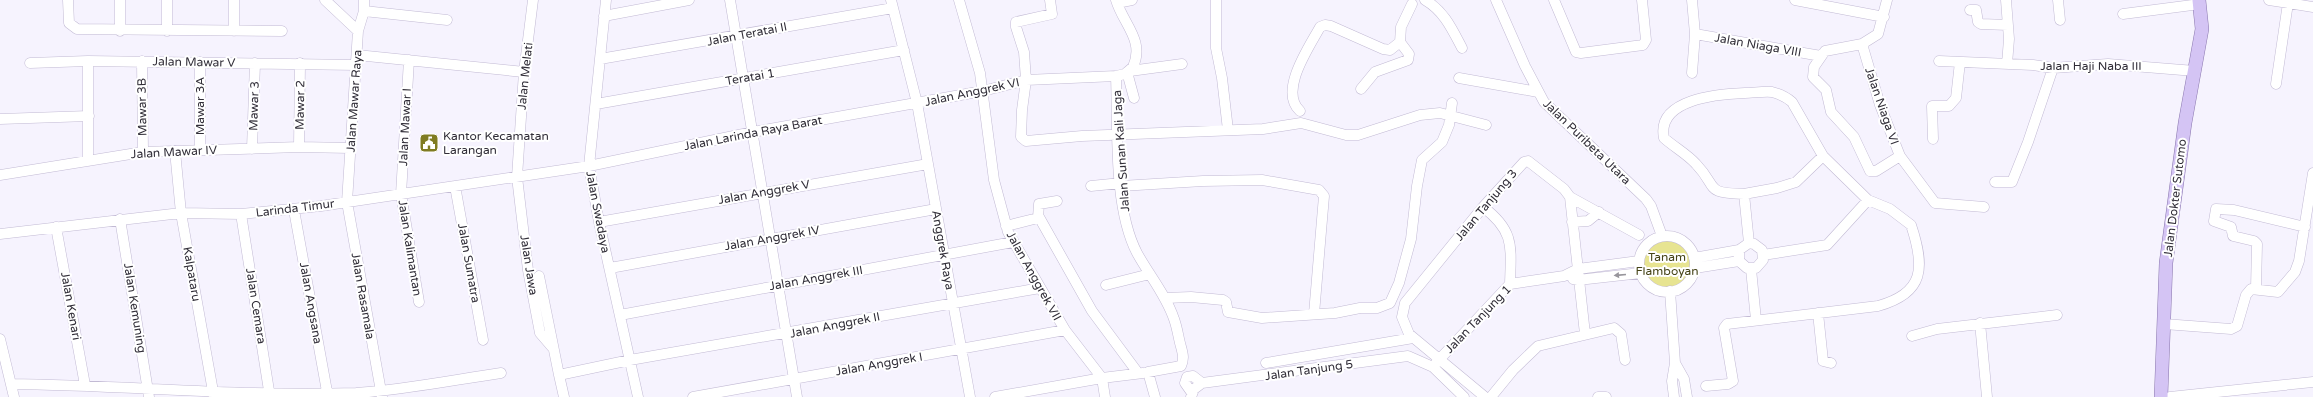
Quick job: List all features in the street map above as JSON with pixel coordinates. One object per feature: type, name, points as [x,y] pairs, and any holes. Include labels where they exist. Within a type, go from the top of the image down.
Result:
[{"type":"main road","name":"Jalan Dokter Sutomo","points":[[2164,396],[2162,365],[2166,263],[2185,123],[2202,29],[2200,2]]},
{"type":"street","points":[[68,0],[68,16],[72,27],[78,29],[120,31],[282,31]]},
{"type":"street","points":[[120,0],[120,31]]},
{"type":"street","points":[[167,0],[167,31]]},
{"type":"street","points":[[234,0],[234,31]]},
{"type":"street","points":[[325,0],[358,31]]},
{"type":"street","name":"Jalan Mawar Raya","points":[[347,202],[358,60],[358,31],[364,11],[364,0]]},
{"type":"street","name":"Jalan Melati","points":[[516,177],[524,72],[533,0]]},
{"type":"street","name":"Jalan Swadaya","points":[[606,0],[590,166],[599,222],[638,397]]},
{"type":"street","points":[[604,16],[689,0]]},
{"type":"street","points":[[730,0],[762,192],[772,238],[794,380],[798,397]]},
{"type":"street","name":"Jalan Anggrek VII","points":[[959,0],[975,54],[983,91],[986,127],[994,180],[1006,226],[1013,242],[1065,330],[1102,378]]},
{"type":"street","points":[[1050,0],[1052,14],[1016,22],[1016,27],[1024,52],[1026,80],[1022,110],[1021,137],[1026,141],[1118,135],[1263,129],[1301,123],[1346,135],[1358,135],[1430,114],[1451,116],[1486,125]]},
{"type":"street","points":[[1132,0],[1116,1],[1134,35],[1136,61],[1129,72],[1134,98]]},
{"type":"street","points":[[1216,0],[1216,48],[1222,78],[1228,130]]},
{"type":"street","points":[[1361,89],[1376,72],[1408,60],[1408,54],[1400,42],[1401,27],[1409,2],[1419,4],[1425,0],[1437,6],[1462,48]]},
{"type":"street","name":"Jalan Puribeta Utara","points":[[1496,0],[1538,92],[1559,117],[1646,199],[1651,206],[1662,236]]},
{"type":"street","points":[[1554,0],[1576,52],[1581,54],[1643,45],[1646,40],[1642,0]]},
{"type":"street","points":[[1692,0],[1695,34],[1692,73]]},
{"type":"street","points":[[1795,0],[1884,17]]},
{"type":"street","points":[[1887,0],[1884,17],[1878,34],[1862,44],[1825,51],[1814,67],[1813,77],[1826,90],[1831,112],[1854,137],[1870,171],[1876,171],[1900,156]]},
{"type":"street","points":[[2006,0],[2008,25],[2007,64]]},
{"type":"street","points":[[2058,0],[2060,20]]},
{"type":"street","points":[[2269,0],[2313,7]]},
{"type":"street","points":[[2123,14],[2200,2]]},
{"type":"street","points":[[2276,84],[2288,3]]},
{"type":"street","name":"Jalan Teratai II","points":[[600,59],[736,36],[892,4]]},
{"type":"street","name":"Anggrek Raya","points":[[892,4],[917,103],[960,350],[970,397]]},
{"type":"street","points":[[1970,10],[1976,10],[1978,22],[1981,24],[2008,25]]},
{"type":"street","points":[[364,11],[447,20]]},
{"type":"street","points":[[1300,111],[1295,106],[1294,101],[1294,75],[1322,26],[1331,26],[1383,49],[1390,50],[1400,42]]},
{"type":"street","name":"Jalan Niaga VIII","points":[[1695,34],[1821,56]]},
{"type":"street","name":"Jalan Niaga VI","points":[[1862,44],[1880,105],[1900,156],[1935,203],[1984,207]]},
{"type":"street","name":"Teratai 1","points":[[596,104],[904,50]]},
{"type":"street","name":"Jalan Mawar V","points":[[30,63],[142,61],[300,63],[358,60],[409,60],[524,72]]},
{"type":"street","name":"Jalan Mawar I","points":[[401,194],[409,60]]},
{"type":"street","points":[[88,61],[88,161]]},
{"type":"street","name":"Mawar 3B","points":[[142,61],[143,152]]},
{"type":"street","name":"Jalan Haji Naba III","points":[[1939,61],[2053,68],[2108,64],[2194,71]]},
{"type":"street","name":"Mawar 3A","points":[[200,62],[200,150]]},
{"type":"street","points":[[1933,139],[1932,106],[1948,106],[1956,98],[1960,62]]},
{"type":"street","name":"Mawar 3","points":[[252,149],[255,63]]},
{"type":"street","name":"Mawar 2","points":[[299,147],[300,63]]},
{"type":"street","name":"Jalan Sunan Kali Jaga","points":[[995,397],[1181,366],[1184,361],[1174,318],[1137,252],[1128,228],[1121,185],[1116,76],[1129,72],[1182,64]]},
{"type":"street","points":[[1995,182],[2012,182],[2028,142],[2053,68]]},
{"type":"street","name":"Jalan Anggrek VI","points":[[917,103],[983,91],[1026,80],[1116,76]]},
{"type":"street","points":[[1459,78],[1538,92]]},
{"type":"street","points":[[1706,386],[1728,384],[1733,380],[1725,326],[1730,323],[1889,303],[1904,296],[1916,283],[1919,272],[1911,224],[1890,209],[1868,200],[1824,156],[1792,102],[1784,96],[1772,92],[1711,96],[1691,101],[1670,114],[1663,130],[1664,138],[1696,164],[1713,189],[1722,194],[1744,194],[1777,188],[1796,182],[1824,156]]},
{"type":"street","name":"Jalan Larinda Raya Barat","points":[[590,166],[753,132],[917,103]]},
{"type":"street","points":[[1164,298],[1191,297],[1223,300],[1226,302],[1228,312],[1249,317],[1314,314],[1377,308],[1390,302],[1399,283],[1411,239],[1417,186],[1422,160],[1442,142],[1451,116],[1452,103]]},
{"type":"street","points":[[0,119],[89,116]]},
{"type":"street","name":"Jalan Mawar IV","points":[[0,175],[143,152],[299,147],[350,148]]},
{"type":"street","name":"Kalpataru","points":[[175,151],[181,213],[213,395]]},
{"type":"street","name":"Jalan Tanjung 3","points":[[1486,397],[1440,358],[1413,338],[1406,329],[1402,317],[1406,303],[1483,206],[1521,163],[1528,161],[1564,189],[1570,197]]},
{"type":"street","name":"Jalan Anggrek V","points":[[599,222],[762,192],[928,164]]},
{"type":"street","name":"Larinda Timur","points":[[0,234],[181,213],[241,214],[294,210],[590,166]]},
{"type":"street","points":[[2164,324],[2235,328],[2246,295],[2251,289],[2275,293],[2295,272],[2299,261],[2313,173]]},
{"type":"street","name":"Jalan Jawa","points":[[516,177],[528,270],[540,333],[553,348]]},
{"type":"street","points":[[1091,186],[1262,180],[1319,190],[1324,196],[1314,314]]},
{"type":"street","name":"Jalan Sumatra","points":[[455,186],[483,340]]},
{"type":"street","name":"Jalan Kalimantan","points":[[401,194],[419,302]]},
{"type":"street","points":[[1744,194],[1749,243]]},
{"type":"street","points":[[1570,197],[1639,235]]},
{"type":"street","points":[[1570,197],[1585,334]]},
{"type":"street","points":[[1763,255],[1827,245],[1868,200]]},
{"type":"street","points":[[1057,201],[1039,204],[1039,217],[1092,311],[1143,373],[1155,397]]},
{"type":"street","name":"Jalan Rasamala","points":[[347,202],[381,393]]},
{"type":"street","points":[[1483,206],[1498,218],[1510,242],[1510,284]]},
{"type":"street","points":[[2256,289],[2257,244],[2254,241],[2233,236],[2231,227],[2214,221],[2216,208],[2234,210],[2305,227]]},
{"type":"street","name":"Jalan Anggrek IV","points":[[610,268],[936,209]]},
{"type":"street","name":"Jalan Angsana","points":[[294,210],[327,395]]},
{"type":"street","points":[[1572,222],[1588,221],[1599,212]]},
{"type":"street","name":"Jalan Cemara","points":[[241,214],[270,396]]},
{"type":"street","points":[[1006,226],[1036,220],[1039,217]]},
{"type":"street","name":"Jalan Kemuning","points":[[120,219],[148,393]]},
{"type":"street","name":"Jalan Kenari","points":[[56,227],[85,385]]},
{"type":"street","points":[[1662,236],[1683,240],[1688,245],[1695,263],[1686,284],[1670,291],[1655,289],[1649,285],[1641,273],[1639,261],[1646,246],[1662,236]]},
{"type":"street","name":"Jalan Anggrek III","points":[[620,315],[779,284],[944,256],[1013,242]]},
{"type":"street","points":[[1695,263],[1739,250],[1749,243]]},
{"type":"street","points":[[1739,250],[1739,261],[1744,267],[1751,269],[1760,265],[1763,255],[1759,246],[1749,243]]},
{"type":"street","points":[[1564,276],[1578,269],[1639,261]]},
{"type":"street","points":[[1695,263],[1739,261]]},
{"type":"street","points":[[1751,269],[1756,320]]},
{"type":"street","points":[[1564,276],[1578,280],[1641,273]]},
{"type":"street","points":[[1106,285],[1150,274]]},
{"type":"street","points":[[539,276],[564,397]]},
{"type":"street","name":"Jalan Tanjung 1","points":[[1433,367],[1510,284],[1564,276]]},
{"type":"street","name":"Jalan Anggrek II","points":[[559,375],[630,360],[787,334],[1040,288]]},
{"type":"street","points":[[1670,291],[1675,363],[1672,381],[1674,397]]},
{"type":"street","points":[[1818,313],[1823,361],[1831,363]]},
{"type":"street","points":[[1912,336],[1937,329],[2057,315]]},
{"type":"street","points":[[1980,323],[1988,397]]},
{"type":"street","points":[[1491,397],[1513,370],[1538,346],[1614,328],[1621,334],[1625,360]]},
{"type":"street","name":"Jalan Anggrek I","points":[[693,397],[1065,330]]},
{"type":"street","name":"Jalan Tanjung 5","points":[[1266,363],[1413,338]]},
{"type":"street","points":[[0,339],[2,356],[14,397]]},
{"type":"street","name":"Jalan Tanjung 5","points":[[1192,395],[1202,383],[1408,356],[1433,367]]},
{"type":"street","points":[[1292,359],[1294,372]]},
{"type":"street","points":[[1675,363],[1684,379],[1687,397]]},
{"type":"street","points":[[1433,367],[1464,397]]},
{"type":"street","points":[[11,384],[85,385],[148,393],[270,396],[327,395],[381,393],[501,373]]},
{"type":"street","points":[[1102,378],[1105,397]]},
{"type":"street","points":[[2164,396],[2313,382]]},
{"type":"street","points":[[1598,397],[1606,397]]},
{"type":"green space","name":"Tanam Flamboyan","points":[[1667,236],[1682,241],[1690,249],[1695,264],[1690,279],[1682,287],[1667,292],[1652,287],[1644,279],[1639,264],[1644,249],[1652,241]]},
{"type":"place","name":"Kantor Kecamatan Larangan","points":[[429,143]]}]
